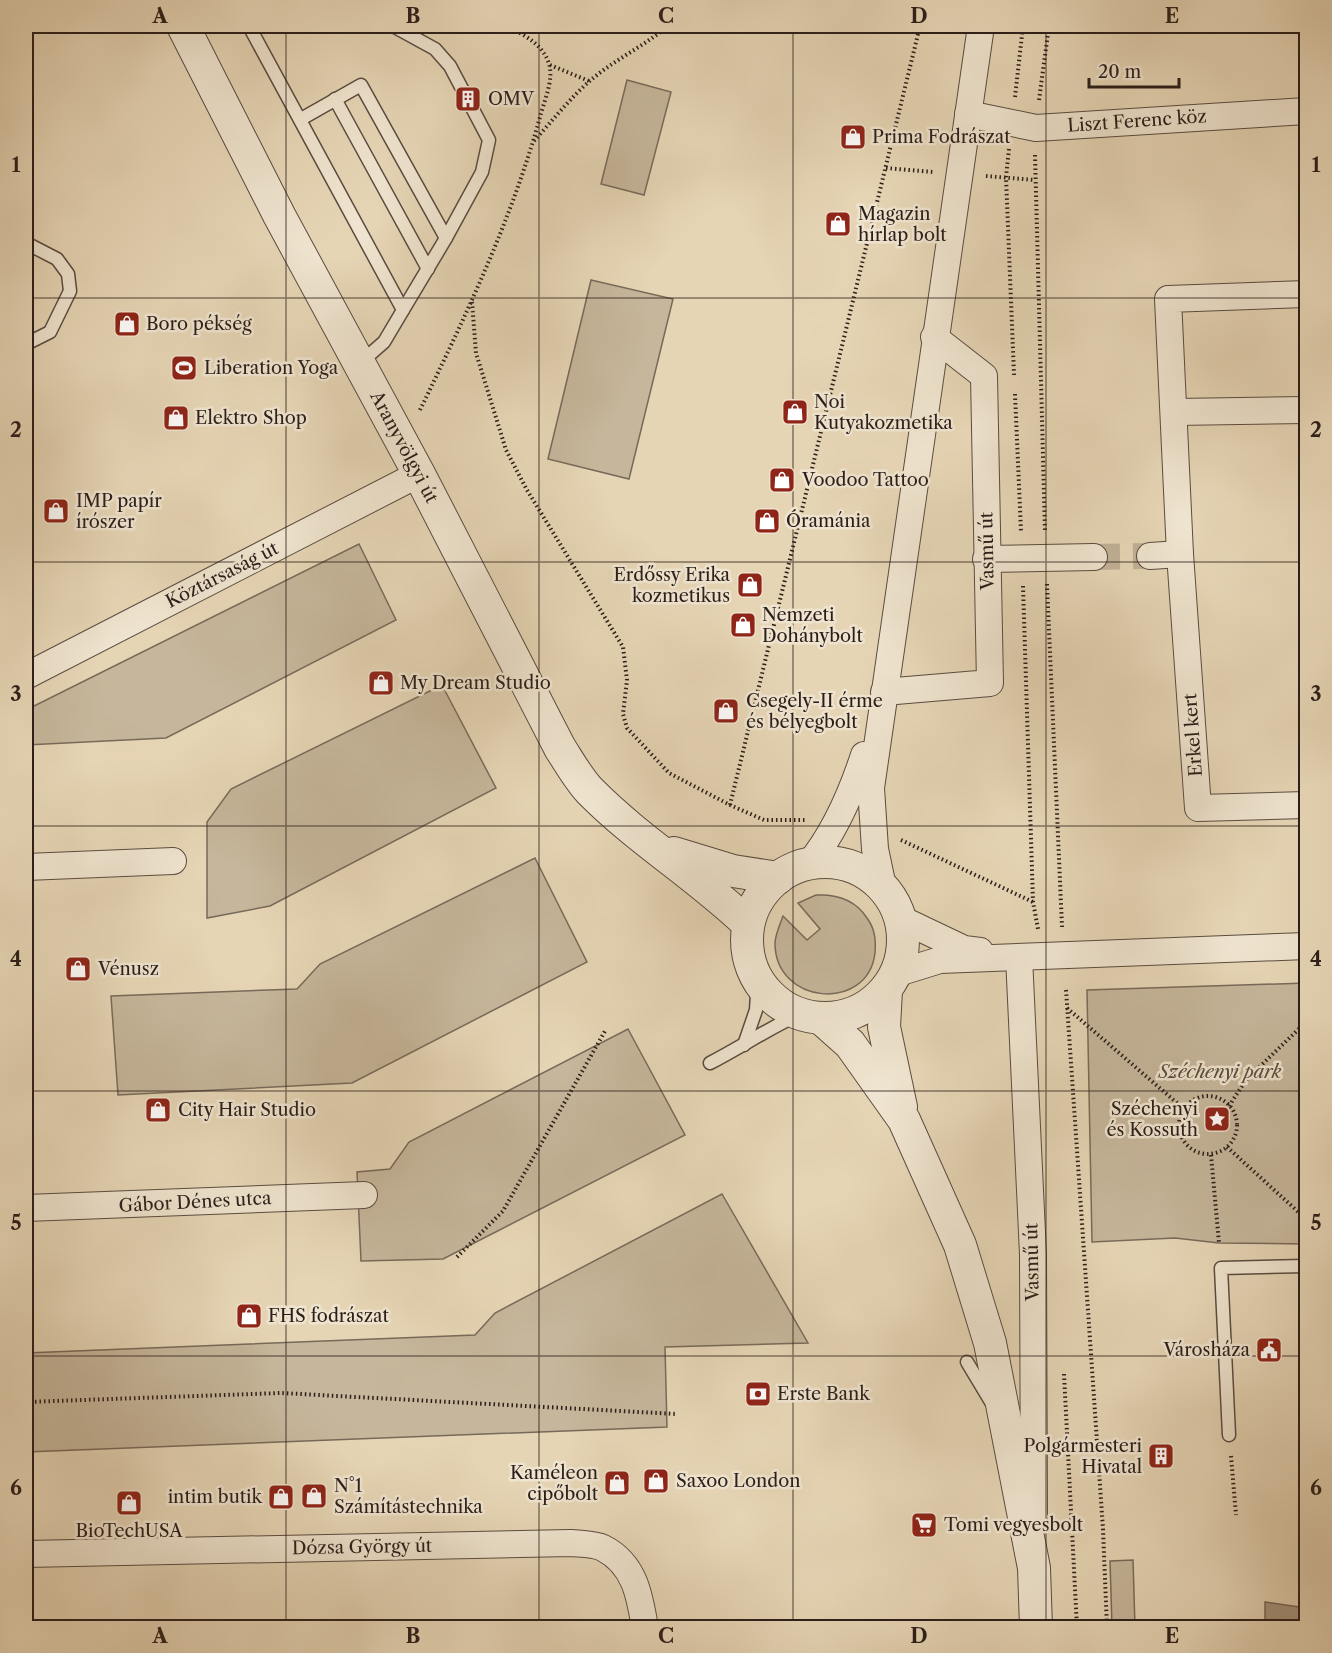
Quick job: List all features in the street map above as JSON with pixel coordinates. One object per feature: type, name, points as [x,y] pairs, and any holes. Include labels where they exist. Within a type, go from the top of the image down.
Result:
[{"type":"street","name":"Aranyvölgyi út","points":[[183,26],[279,215],[419,474],[560,748],[587,788],[620,819],[718,895],[748,924]]},
{"type":"street","points":[[892,981],[904,944],[901,919],[883,887],[873,827],[871,788],[934,337],[981,26]]},
{"type":"street","name":"Liszt Ferenc köz","points":[[968,114],[1024,126],[1306,111]]},
{"type":"street","name":"Erkel kert","points":[[1306,294],[1168,299],[1180,554],[1198,808],[1306,805]]},
{"type":"street","name":"Vasmű út","points":[[884,692],[990,683],[984,376],[934,337]]},
{"type":"street","points":[[1175,412],[1306,410]]},
{"type":"street","name":"Köztársaság út","points":[[26,676],[419,474]]},
{"type":"street","points":[[1150,556],[1180,554]]},
{"type":"street","points":[[986,559],[1094,557]]},
{"type":"street","points":[[808,864],[825,845],[854,787],[884,692]]},
{"type":"street","name":"Aranyvölgyi út","points":[[654,847],[733,871],[778,878]]},
{"type":"street","points":[[26,867],[173,861]]},
{"type":"street","points":[[883,887],[868,875],[843,864],[808,864],[796,867],[778,878],[764,891],[754,907],[748,924],[747,943],[750,962],[758,979],[773,999],[811,1016],[848,1016],[869,1006],[892,981],[940,960],[1306,945]]},
{"type":"street","points":[[901,919],[964,949],[1019,957]]},
{"type":"street","name":"Vasmű út","points":[[1019,957],[1033,1254],[1036,1628]]},
{"type":"street","name":"Vasmű út","points":[[892,981],[884,1027],[904,1120]]},
{"type":"street","name":"Vasmű út","points":[[811,1016],[850,1044],[904,1120],[960,1245],[990,1343],[1035,1568]]},
{"type":"street","name":"Gábor Dénes utca","points":[[26,1208],[364,1195]]},
{"type":"street","name":"Dózsa György út","points":[[26,1554],[571,1543],[603,1548],[623,1564],[639,1589],[645,1628]]},
{"type":"lane","points":[[249,26],[403,310]]},
{"type":"lane","points":[[359,363],[384,342],[428,270],[482,172],[489,140],[450,66],[435,49],[393,26]]},
{"type":"lane","points":[[301,119],[361,85],[446,238]]},
{"type":"lane","points":[[335,99],[428,270]]},
{"type":"lane","points":[[26,243],[57,259],[68,274],[70,291],[50,332],[26,344]]},
{"type":"lane","points":[[743,1046],[756,1010],[758,979]]},
{"type":"lane","points":[[710,1063],[743,1046],[766,1029],[811,1016]]},
{"type":"lane","points":[[1229,1436],[1221,1268],[1306,1266]]},
{"type":"lane","points":[[967,1362],[1007,1429]]},
{"type":"path","points":[[417,416],[472,302],[533,141],[549,84],[550,65],[541,47],[506,26]]},
{"type":"path","points":[[533,141],[589,81],[617,60],[646,44],[669,26]]},
{"type":"path","points":[[729,805],[920,26]]},
{"type":"path","points":[[873,827],[1033,902],[1034,180],[1024,126],[1023,26]]},
{"type":"path","points":[[1014,379],[1006,177],[1024,126],[1049,26]]},
{"type":"path","points":[[550,65],[589,81]]},
{"type":"path","points":[[472,302],[476,353],[506,450],[527,490],[623,647],[627,680],[623,714],[627,728],[669,773],[729,805],[764,819],[838,821]]},
{"type":"path","points":[[1015,391],[1034,557],[1063,928]]},
{"type":"path","points":[[1066,990],[1103,1529],[1107,1628]]},
{"type":"path","points":[[1067,1008],[1184,1109]]},
{"type":"path","points":[[1229,1106],[1246,1080],[1306,1022]]},
{"type":"path","points":[[457,1257],[503,1211],[605,1031]]},
{"type":"path","points":[[1208,1096],[1217,1098],[1229,1106],[1237,1126],[1235,1135],[1227,1147],[1211,1155],[1196,1152],[1182,1138],[1180,1119],[1184,1109],[1190,1102],[1208,1096]]},
{"type":"path","points":[[1227,1147],[1306,1219]]},
{"type":"path","points":[[1211,1155],[1219,1242]]},
{"type":"path","points":[[26,1402],[281,1394],[677,1414]]},
{"type":"path","points":[[1229,1436],[1236,1515]]},
{"type":"green space","points":[[627,80],[671,92],[644,195],[601,184]]},
{"type":"green space","points":[[591,280],[673,299],[629,479],[548,459]]},
{"type":"green space","points":[[359,544],[396,620],[166,738],[26,745],[26,710]]},
{"type":"green space","points":[[442,685],[496,788],[270,906],[207,918],[207,822],[231,789]]},
{"type":"green space","points":[[535,858],[587,962],[352,1083],[118,1095],[111,996],[297,989],[320,964]]},
{"type":"green space","points":[[816,895],[838,897],[851,902],[857,906],[872,926],[875,953],[869,972],[856,985],[840,992],[822,994],[804,989],[789,979],[779,963],[775,942],[783,916],[807,940],[820,929],[798,903]]},
{"type":"green space","name":"Széchenyi park","points":[[1306,983],[1306,1244],[1219,1243],[1175,1238],[1092,1242],[1087,990]]},
{"type":"green space","points":[[628,1029],[685,1135],[443,1259],[361,1261],[357,1172],[390,1169],[409,1142]]},
{"type":"green space","points":[[722,1194],[808,1343],[665,1347],[667,1427],[26,1452],[26,1353],[475,1335],[495,1313]]},
{"type":"green space","points":[[1133,1560],[1135,1627],[1112,1627],[1110,1561]]},
{"type":"shaded area","points":[[1265,1602],[1306,1608],[1306,1627],[1265,1627]]},
{"type":"tunnel","points":[[1094,557],[1150,556]]},
{"type":"place","name":"OMV","points":[[468,99]]},
{"type":"place","name":"Prima Fodrászat","points":[[853,137]]},
{"type":"place","name":"Magazin hírlap bolt","points":[[838,224]]},
{"type":"place","name":"Boro pékség","points":[[127,324]]},
{"type":"place","name":"Liberation Yoga","points":[[184,368]]},
{"type":"place","name":"Noi Kutyakozmetika","points":[[795,412]]},
{"type":"place","name":"Elektro Shop","points":[[176,418]]},
{"type":"place","name":"Voodoo Tattoo","points":[[782,480]]},
{"type":"place","name":"IMP papír írószer","points":[[56,511]]},
{"type":"place","name":"Óramánia","points":[[767,521]]},
{"type":"place","name":"Erdőssy Erika kozmetikus","points":[[750,585]]},
{"type":"place","name":"Nemzeti Dohánybolt","points":[[743,625]]},
{"type":"place","name":"My Dream Studio","points":[[381,683]]},
{"type":"place","name":"Csegely-II érme és bélyegbolt","points":[[726,711]]},
{"type":"place","name":"Vénusz","points":[[78,969]]},
{"type":"place","name":"City Hair Studio","points":[[158,1110]]},
{"type":"place","name":"Széchenyi és Kossuth","points":[[1217,1119]]},
{"type":"place","name":"FHS fodrászat","points":[[249,1316]]},
{"type":"place","name":"Városháza","points":[[1269,1350]]},
{"type":"place","name":"Erste Bank","points":[[758,1394]]},
{"type":"place","name":"Polgármesteri Hivatal","points":[[1161,1456]]},
{"type":"place","name":"Saxoo London","points":[[656,1481]]},
{"type":"place","name":"Kaméleon cipőbolt","points":[[617,1483]]},
{"type":"place","name":"N°1 Számítástechnika","points":[[314,1496]]},
{"type":"place","name":"intim butik","points":[[281,1497]]},
{"type":"place","name":"BioTechUSA","points":[[129,1503]]},
{"type":"place","name":"Tomi vegyesbolt","points":[[924,1525]]}]
